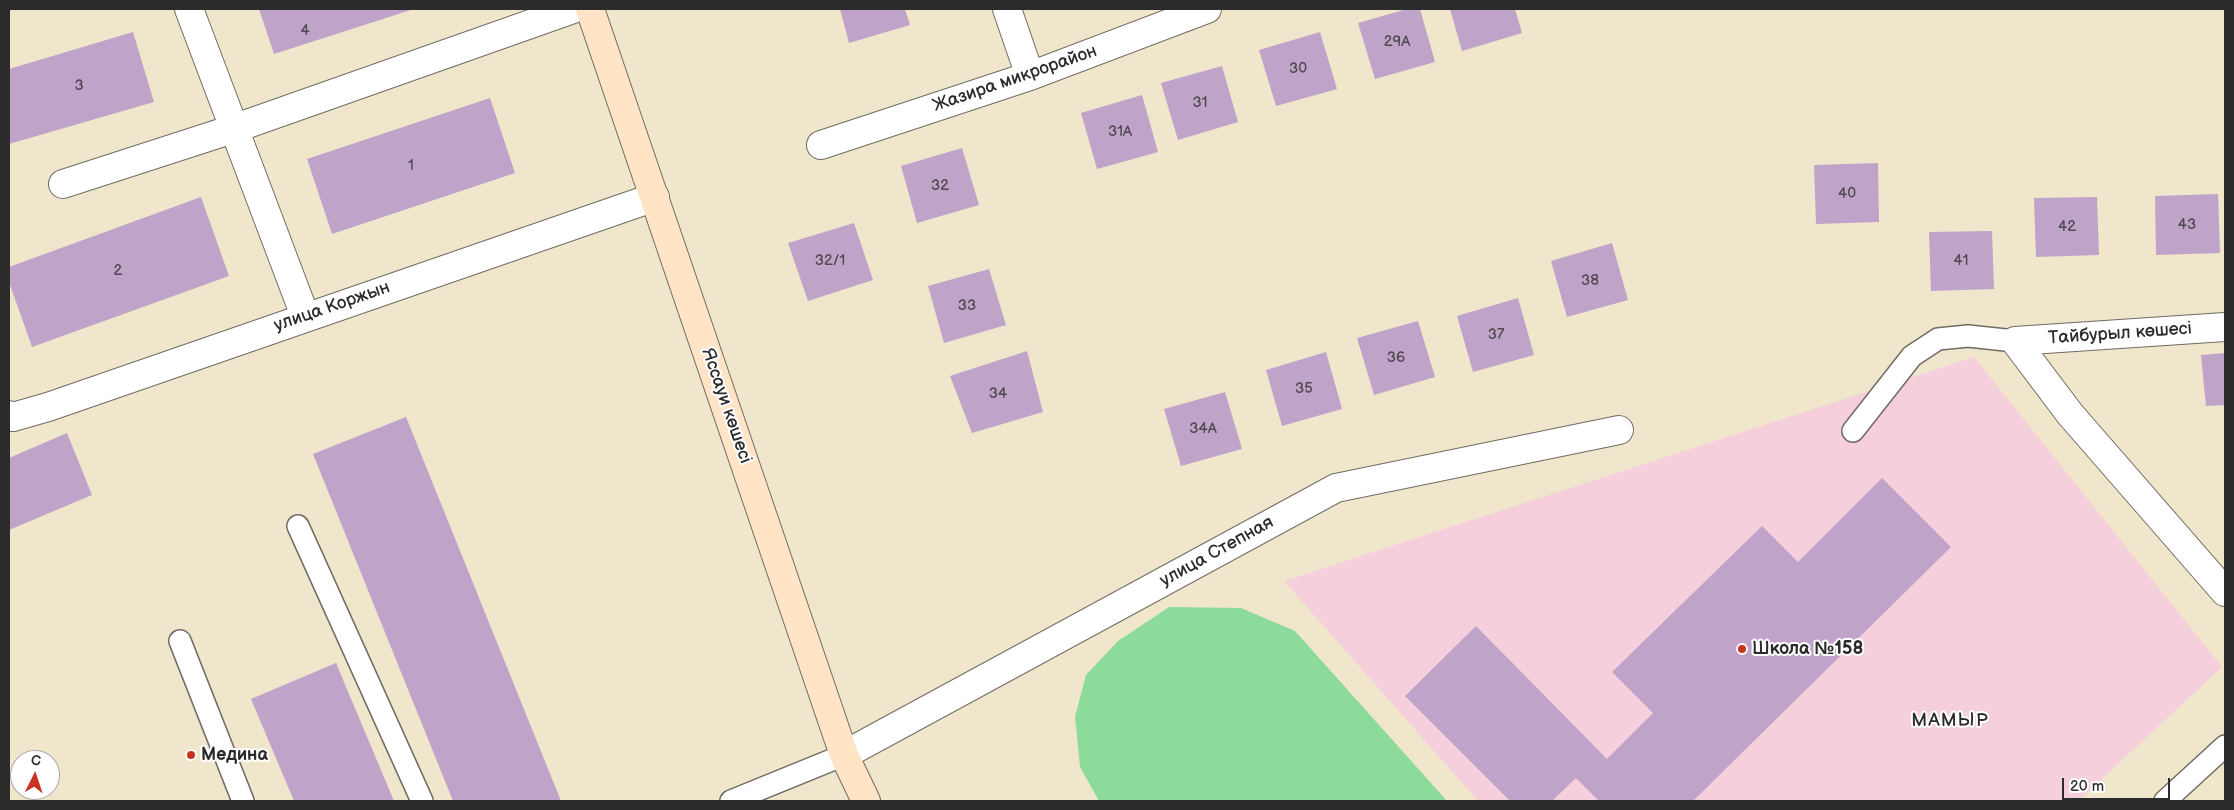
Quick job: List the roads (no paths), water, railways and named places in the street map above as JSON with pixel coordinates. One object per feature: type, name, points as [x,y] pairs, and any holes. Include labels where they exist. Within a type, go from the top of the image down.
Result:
[{"type":"main road","name":"Яссауи көшесі","points":[[590,9],[844,756],[866,801]]},
{"type":"street","points":[[188,9],[305,316]]},
{"type":"street","points":[[63,184],[233,129],[573,9]]},
{"type":"street","points":[[1007,9],[1030,76]]},
{"type":"street","name":"Жазира микрорайон","points":[[821,145],[1030,76],[1207,9]]},
{"type":"street","name":"улица Коржын","points":[[9,416],[13,417],[48,407],[305,316],[655,197]]},
{"type":"street","name":"Тайбурыл көшесі","points":[[2015,342],[2225,327]]},
{"type":"street","points":[[2015,342],[2070,414],[2225,592]]},
{"type":"street","name":"улица Степная","points":[[844,756],[1336,488],[1619,430]]},
{"type":"lane","points":[[1853,431],[1912,356],[1938,339],[1968,336],[2015,342]]},
{"type":"lane","points":[[298,526],[422,801]]},
{"type":"lane","points":[[180,641],[243,801]]},
{"type":"lane","points":[[2165,801],[2225,746]]},
{"type":"lane","points":[[731,801],[844,756]]},
{"type":"place","name":"Школа №158","points":[[1742,649]]},
{"type":"place","name":"Медина","points":[[191,755]]},
{"type":"district","name":"МАМЫР","points":[[1950,721]]}]
